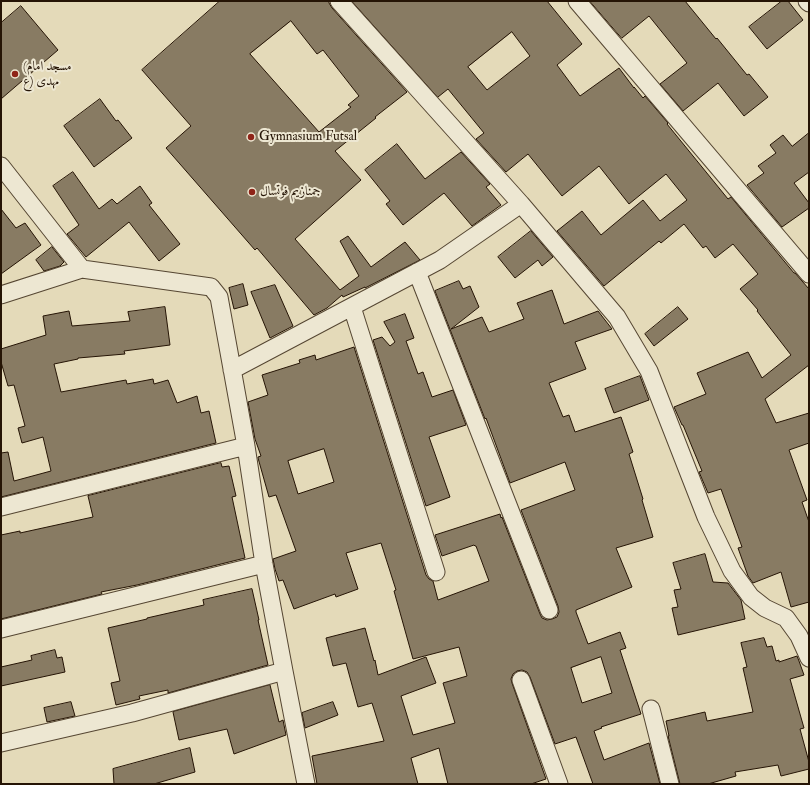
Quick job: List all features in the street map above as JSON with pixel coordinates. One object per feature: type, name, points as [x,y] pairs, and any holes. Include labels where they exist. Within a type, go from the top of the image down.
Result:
[{"type":"street","points":[[339,1],[521,204],[616,317],[649,371],[706,517],[732,571],[751,597],[765,608],[786,618],[799,636],[809,658]]},
{"type":"street","points":[[577,1],[809,274]]},
{"type":"street","points":[[1,166],[82,269]]},
{"type":"street","points":[[232,370],[440,260],[521,204]]},
{"type":"street","points":[[1,295],[82,269],[211,286],[219,297],[246,446],[264,564],[306,784]]},
{"type":"street","points":[[417,272],[550,610]]},
{"type":"street","points":[[352,307],[436,572]]},
{"type":"street","points":[[1,507],[246,446]]},
{"type":"street","points":[[1,629],[264,564]]},
{"type":"street","points":[[1,744],[132,713],[284,671]]},
{"type":"street","points":[[521,680],[559,784]]},
{"type":"street","points":[[651,709],[670,784]]},
{"type":"building","name":"Gymnasium Futsal","points":[[220,1],[329,1],[332,8],[407,92],[335,151],[361,180],[295,239],[340,290],[359,276],[340,241],[348,236],[371,267],[405,242],[420,260],[365,288],[343,297],[342,295],[327,308],[314,315],[257,248],[255,250],[166,148],[191,126],[142,70]],"holes":[[[291,21],[317,54],[323,50],[359,96],[348,105],[351,107],[319,132],[250,54]]]},
{"type":"building","points":[[352,1],[547,1],[582,44],[557,65],[580,96],[619,68],[634,88],[643,98],[645,96],[668,123],[667,124],[728,199],[731,197],[809,289],[809,365],[765,399],[776,423],[809,413],[809,443],[789,450],[807,500],[802,502],[809,522],[809,602],[791,607],[781,572],[753,583],[748,576],[738,548],[742,547],[721,489],[708,493],[699,472],[702,471],[674,407],[706,394],[697,373],[748,352],[762,378],[791,355],[757,311],[758,310],[740,289],[758,274],[733,244],[715,258],[706,246],[703,248],[684,224],[661,243],[659,241],[604,286],[557,231],[582,211],[601,235],[643,200],[660,221],[687,200],[666,174],[629,204],[599,166],[562,196],[528,154],[506,172],[476,139],[484,133],[448,89],[438,97]],"holes":[[[512,32],[530,56],[487,90],[468,67]]]},
{"type":"building","points":[[590,1],[685,1],[747,75],[749,74],[768,97],[744,116],[718,83],[683,111],[660,84],[687,63],[649,16],[622,38]]},
{"type":"building","points":[[782,1],[788,1],[803,20],[767,49],[749,27]]},
{"type":"building","name":"(مسجد امام مهدی (ع","points":[[21,6],[58,50],[1,99],[1,23]]},
{"type":"building","points":[[100,99],[116,121],[118,120],[132,138],[94,167],[64,126]]},
{"type":"building","points":[[809,133],[809,172],[794,183],[809,203],[809,208],[782,227],[747,185],[764,173],[758,166],[776,153],[770,145],[783,135],[792,146]]},
{"type":"building","points":[[397,144],[425,179],[461,152],[490,184],[486,187],[501,205],[472,226],[444,193],[403,225],[386,204],[390,201],[365,170]]},
{"type":"building","points":[[73,172],[99,209],[112,199],[117,204],[140,186],[152,203],[149,205],[180,244],[159,261],[129,222],[86,257],[67,234],[79,225],[53,186]]},
{"type":"building","points":[[1,209],[16,228],[25,223],[41,245],[1,274]]},
{"type":"building","points":[[531,231],[553,257],[542,266],[538,260],[515,278],[498,257]]},
{"type":"building","points":[[52,247],[64,262],[60,266],[44,271],[36,260]]},
{"type":"building","points":[[459,281],[463,289],[470,286],[479,307],[451,329],[482,317],[489,332],[524,319],[517,303],[552,290],[564,324],[598,311],[612,329],[575,342],[586,369],[549,383],[563,417],[569,415],[575,432],[621,417],[633,452],[629,454],[653,537],[616,548],[632,587],[576,610],[576,612],[588,644],[620,632],[626,648],[620,650],[641,714],[601,727],[602,728],[594,731],[604,760],[649,743],[660,784],[593,784],[576,737],[555,744],[530,677],[527,672],[522,670],[513,674],[511,679],[546,779],[531,784],[448,784],[439,748],[411,758],[418,784],[317,784],[312,756],[384,741],[372,703],[358,707],[346,663],[333,666],[326,638],[365,628],[378,675],[426,657],[436,683],[401,696],[413,735],[455,723],[443,683],[467,676],[459,647],[413,659],[394,591],[396,590],[381,543],[346,553],[358,589],[336,597],[335,594],[294,609],[283,580],[279,581],[273,559],[296,551],[276,495],[269,497],[258,458],[261,456],[255,439],[248,402],[268,395],[262,375],[300,363],[299,360],[315,355],[316,360],[354,347],[426,575],[433,581],[438,600],[489,581],[476,546],[474,545],[442,556],[435,535],[500,514],[542,618],[547,620],[552,619],[557,617],[559,612],[521,510],[575,490],[565,462],[510,483],[486,418],[485,419],[435,291]],"holes":[[[324,449],[334,482],[298,494],[288,461]],[[601,657],[612,693],[582,703],[571,668]]]},
{"type":"building","points":[[243,284],[248,305],[234,309],[229,288]]},
{"type":"building","points":[[275,285],[293,326],[270,338],[251,292]]},
{"type":"building","points":[[165,307],[170,345],[124,351],[125,354],[78,358],[54,364],[61,392],[126,380],[127,384],[153,379],[154,384],[168,380],[177,403],[197,396],[201,413],[209,411],[216,443],[1,497],[1,453],[8,452],[14,481],[51,471],[43,437],[22,443],[18,428],[25,426],[14,385],[8,386],[1,362],[1,349],[46,335],[43,316],[69,311],[72,326],[130,321],[128,312]]},
{"type":"building","points":[[678,307],[688,319],[654,346],[645,334]]},
{"type":"building","points":[[405,314],[414,338],[406,341],[418,374],[423,372],[432,397],[453,390],[466,425],[429,437],[450,497],[426,506],[373,340],[382,337],[390,346],[395,342],[384,322]]},
{"type":"building","points":[[640,376],[649,400],[614,413],[605,389]]},
{"type":"building","points":[[221,463],[222,467],[229,466],[236,496],[232,497],[245,558],[137,585],[101,592],[102,594],[1,619],[1,535],[20,531],[20,533],[93,517],[88,496]]},
{"type":"building","points":[[705,554],[713,582],[728,583],[741,600],[745,619],[678,635],[672,608],[678,607],[674,590],[681,589],[673,563]]},
{"type":"building","points":[[252,589],[268,665],[168,693],[168,690],[139,696],[140,699],[116,705],[111,683],[120,681],[108,628],[204,605],[203,600]]},
{"type":"building","points":[[764,638],[767,647],[772,646],[776,661],[779,660],[779,662],[797,656],[804,675],[790,679],[804,728],[800,729],[809,762],[809,769],[781,776],[778,765],[735,772],[736,776],[708,784],[680,784],[668,736],[666,721],[705,712],[707,721],[753,712],[743,668],[747,667],[741,643]]},
{"type":"building","points":[[55,650],[57,658],[62,657],[65,672],[1,686],[1,667],[32,660],[31,656]]},
{"type":"building","points":[[270,685],[279,722],[283,720],[286,735],[234,754],[227,729],[179,740],[173,712]]},
{"type":"building","points":[[71,702],[75,716],[47,722],[44,708]]},
{"type":"building","points":[[333,702],[338,715],[305,728],[302,713]]},
{"type":"building","points":[[190,748],[195,772],[154,784],[114,784],[113,769]]},
{"type":"place","name":"(مسجد امام مهدی (ع","points":[[15,74]]},
{"type":"place","name":"Gymnasium Futsal","points":[[251,137]]},
{"type":"place","name":"جمنازیم فوتسال","points":[[252,192]]}]
